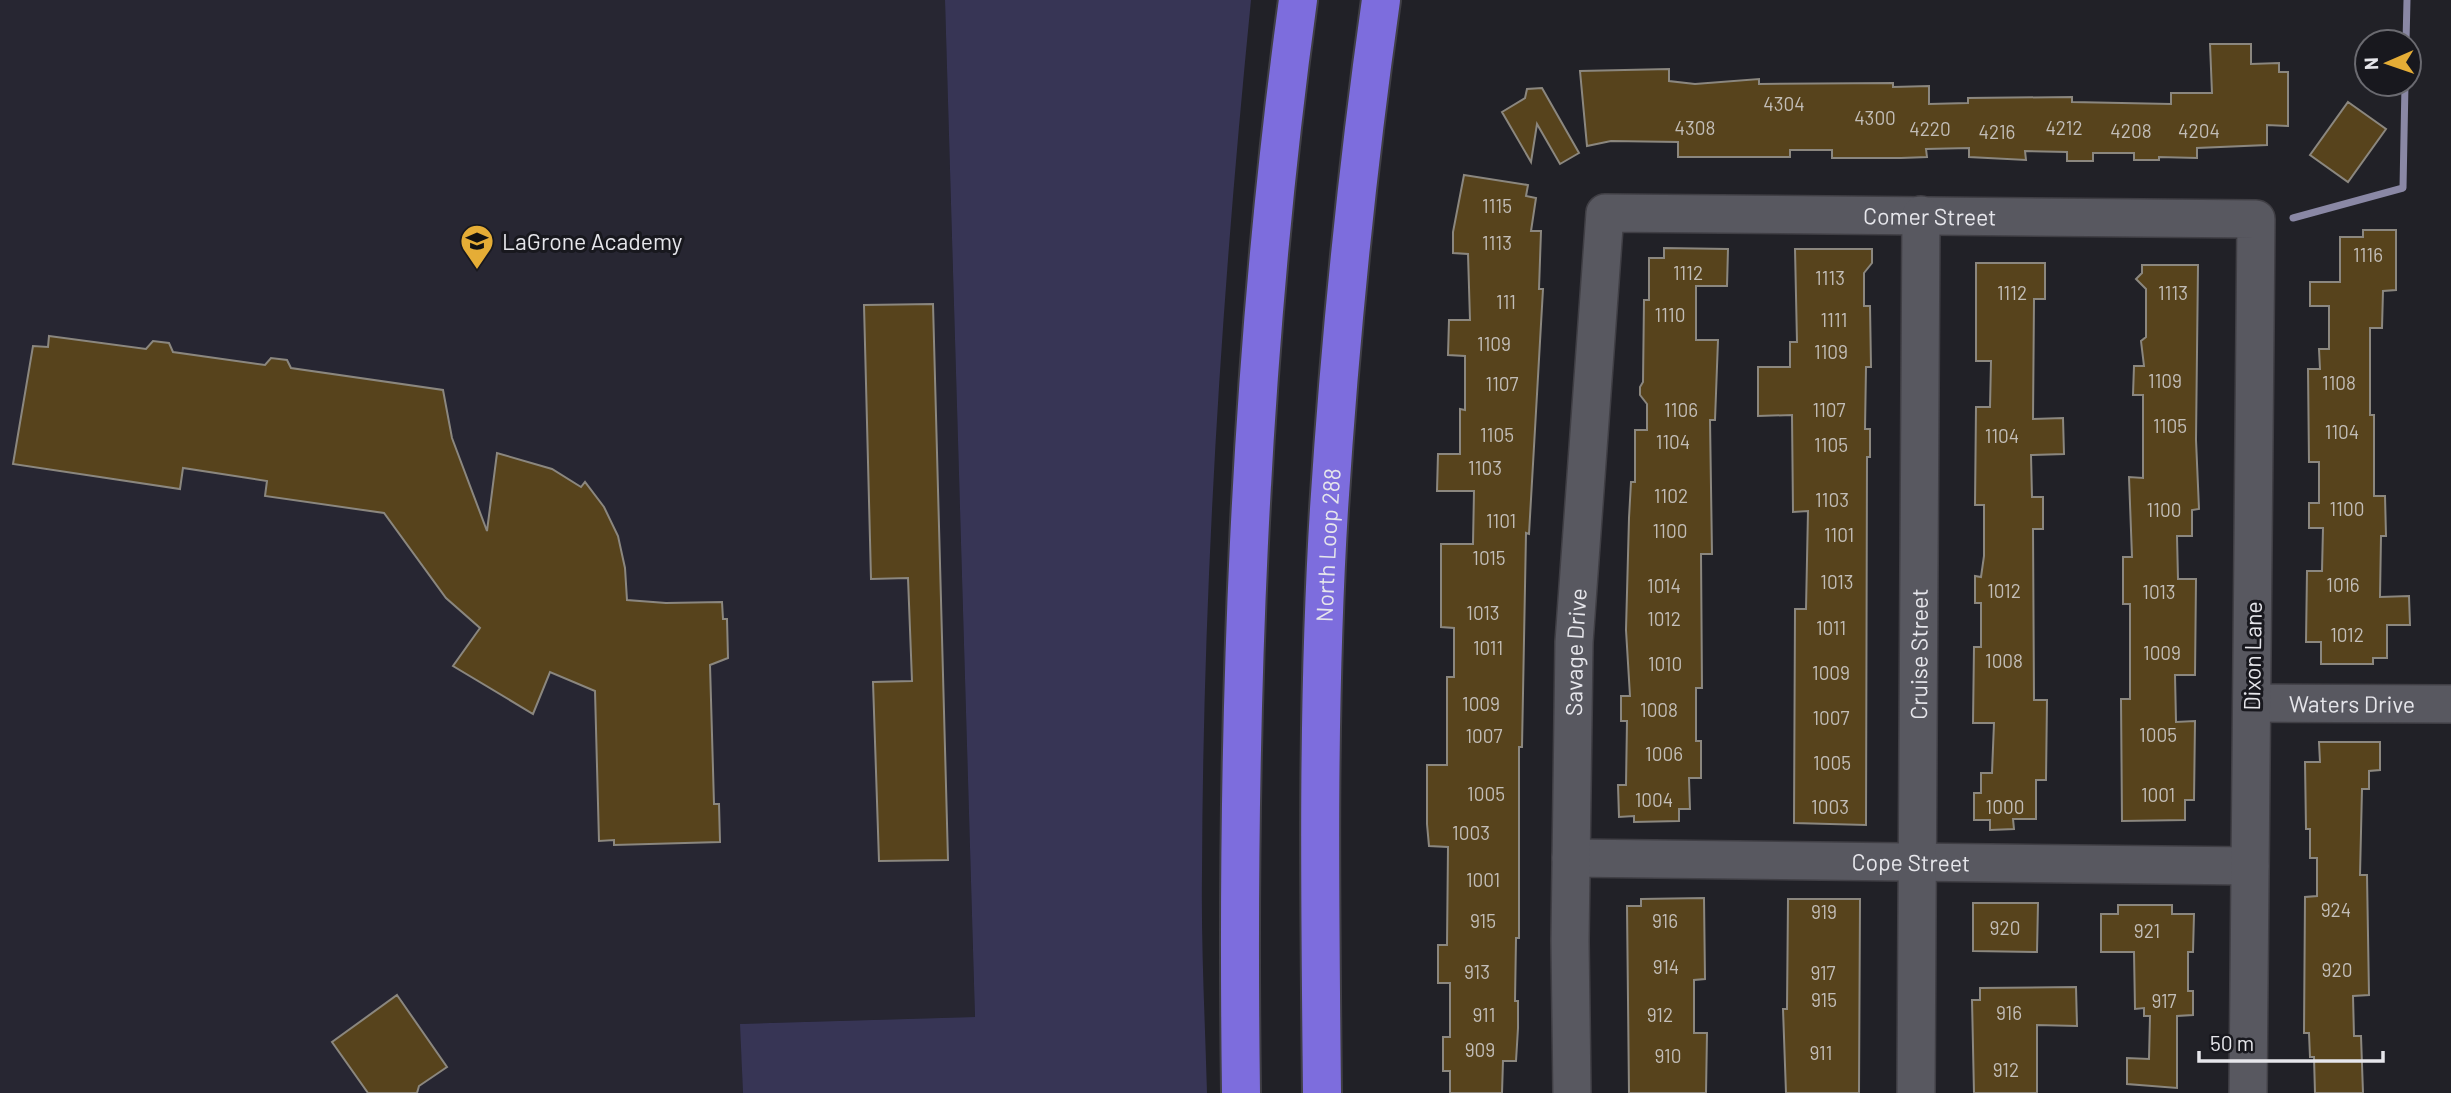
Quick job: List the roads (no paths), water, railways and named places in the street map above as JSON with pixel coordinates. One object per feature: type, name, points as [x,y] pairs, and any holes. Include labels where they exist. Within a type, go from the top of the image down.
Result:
[{"type":"highway","points":[[1241,1093],[1238,867],[1244,639],[1261,348],[1298,0]]},
{"type":"highway","name":"North Loop 288","points":[[1322,1093],[1319,830],[1329,512],[1354,219],[1381,0]]},
{"type":"street","name":"Comer Street","points":[[1605,213],[2256,219]]},
{"type":"street","name":"Savage Drive","points":[[1572,1093],[1574,642],[1605,213]]},
{"type":"street","name":"Cruise Street","points":[[1916,1093],[1921,215]]},
{"type":"street","name":"Dixon Lane","points":[[2248,1093],[2256,219]]},
{"type":"street","name":"Waters Drive","points":[[2252,703],[2451,704]]},
{"type":"street","name":"Cope Street","points":[[1571,858],[2250,866]]},
{"type":"waterway","points":[[2406,28],[2407,0]]},
{"type":"waterway","points":[[2293,218],[2403,188],[2405,98]]},
{"type":"place","name":"LaGrone Academy","points":[[477,271]]}]
